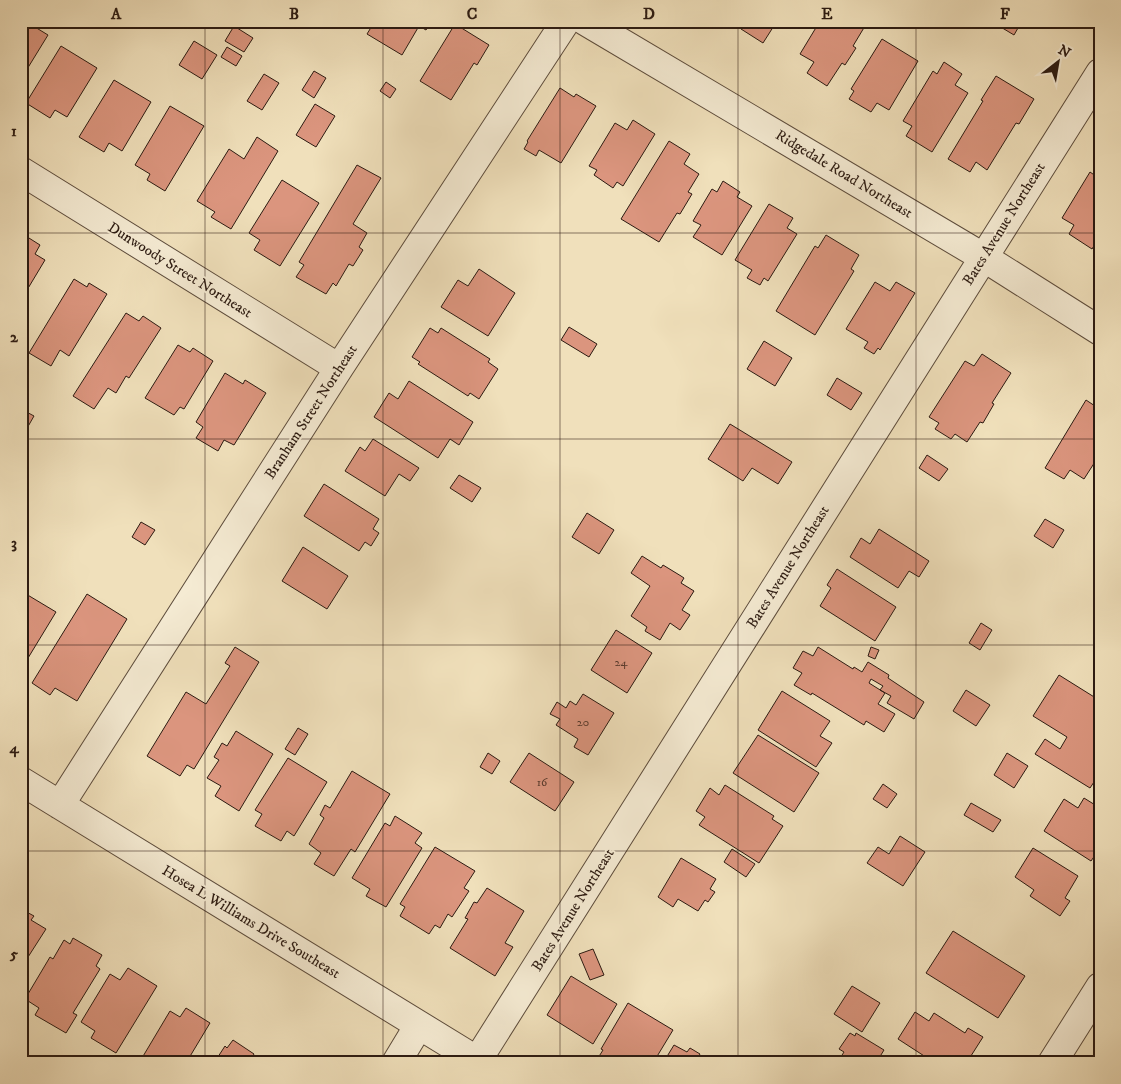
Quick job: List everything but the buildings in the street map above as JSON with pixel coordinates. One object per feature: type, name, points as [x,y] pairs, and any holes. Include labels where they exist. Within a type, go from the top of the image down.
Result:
[{"type":"street","name":"Branham Street Northeast","points":[[60,805],[339,368],[566,21]]},
{"type":"street","name":"Ridgedale Road Northeast","points":[[585,21],[983,257],[1100,331]]},
{"type":"street","name":"Bates Avenue Northeast","points":[[479,1062],[1100,73]]},
{"type":"street","name":"Dunwoody Street Northeast","points":[[21,171],[339,368]]},
{"type":"street","name":"Hosea L Williams Drive Southeast","points":[[21,781],[479,1062]]},
{"type":"street","points":[[1052,1063],[1100,988]]},
{"type":"street","points":[[396,1063],[419,1025]]}]
